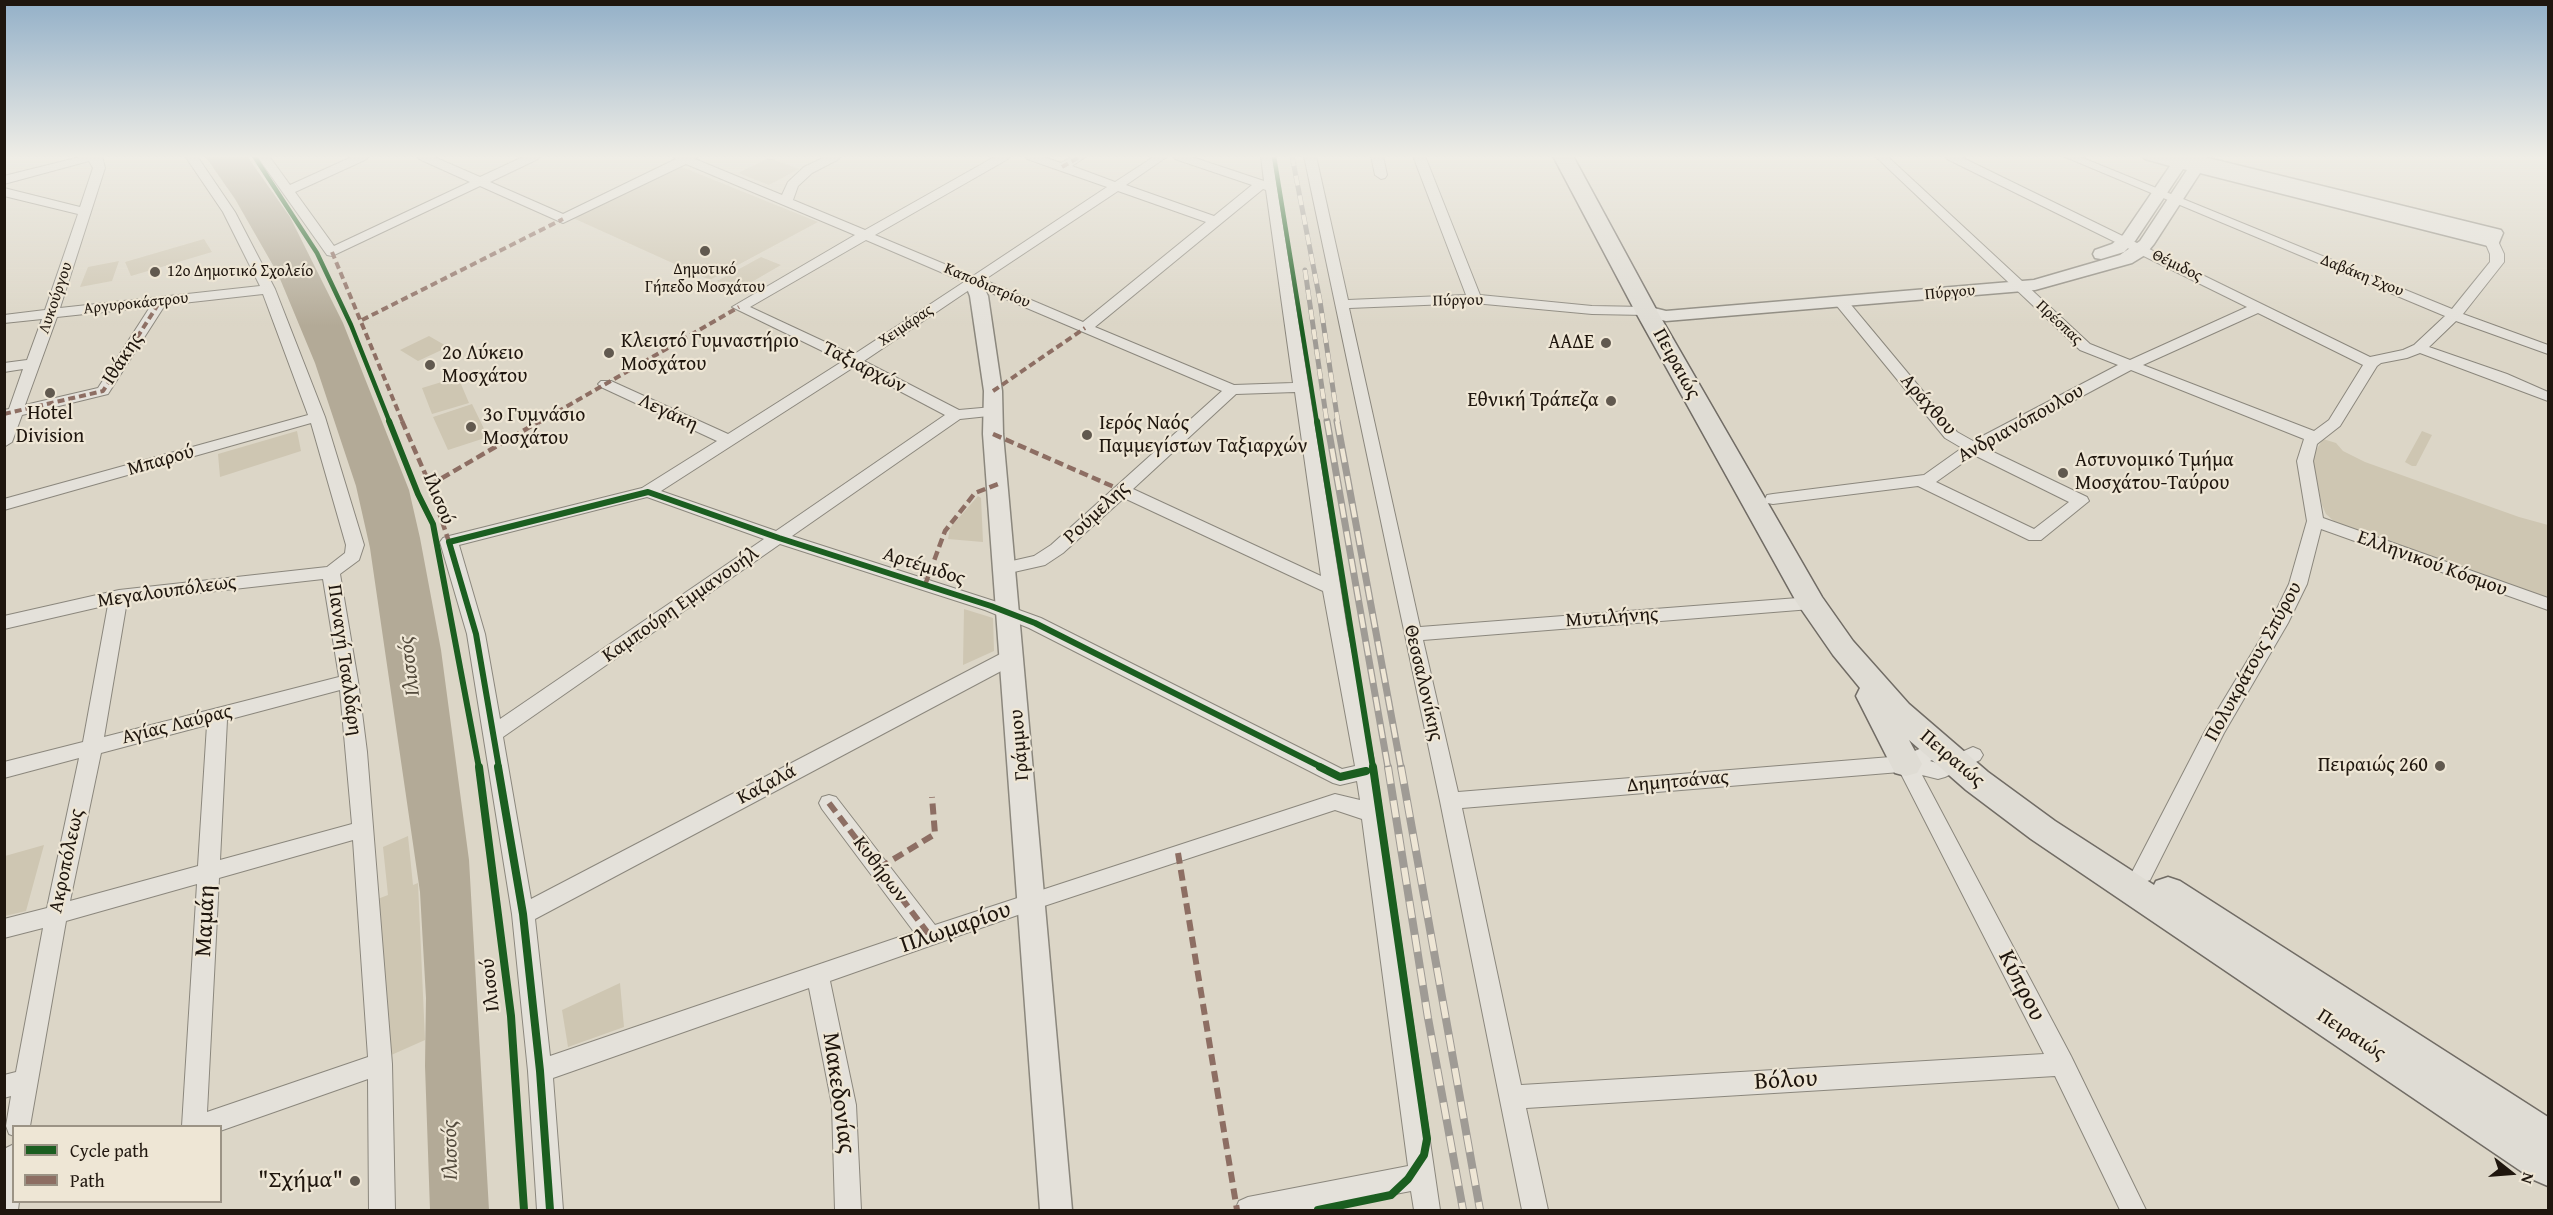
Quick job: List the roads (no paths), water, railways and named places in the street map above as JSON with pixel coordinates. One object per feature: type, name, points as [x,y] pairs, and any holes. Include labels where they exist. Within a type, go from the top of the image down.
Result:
[{"type":"main road","name":"Πειραιώς","points":[[1598,213],[1773,499],[1832,601],[1864,646],[1917,704],[1956,756],[2068,826],[2548,1139]]},
{"type":"main road","name":"Πειραιώς","points":[[1606,213],[1811,603],[1843,648],[1898,712],[1956,756],[2019,813],[2123,885],[2548,1166]]},
{"type":"main road","points":[[1843,648],[1906,764]]},
{"type":"street","name":"Λυκούργου","points":[[4,442],[10,413],[33,363],[85,213]]},
{"type":"street","name":"Παναγή Τσαλδάρη","points":[[229,213],[268,289],[317,417],[355,545],[353,556],[331,572],[349,681],[363,828],[380,1064],[382,1210]]},
{"type":"street","points":[[304,213],[332,252],[415,213]]},
{"type":"street","points":[[549,213],[563,219],[575,213]]},
{"type":"street","name":"Καποδιστρίου","points":[[815,213],[1232,390],[1300,387]]},
{"type":"street","points":[[867,234],[904,213]]},
{"type":"street","name":"Χειμάρας","points":[[648,492],[854,361],[1076,213]]},
{"type":"street","points":[[1192,213],[1215,221]]},
{"type":"street","points":[[1085,328],[1227,213]]},
{"type":"street","points":[[1270,213],[1332,588],[1366,771],[1427,1210]]},
{"type":"street","name":"Θεσσαλονίκης","points":[[1322,213],[1450,801],[1535,1210]]},
{"type":"street","points":[[1441,213],[1474,299]]},
{"type":"street","name":"Πρέσπας","points":[[1941,213],[2077,342],[2094,352],[2314,437]]},
{"type":"street","name":"Θέμιδος","points":[[2068,213],[2371,363]]},
{"type":"street","points":[[2134,245],[2156,213]]},
{"type":"street","name":"Δαβάκη Σχου","points":[[2209,213],[2471,322],[2548,350]]},
{"type":"street","points":[[2314,437],[2335,423],[2371,363],[2378,359],[2407,354],[2419,348],[2455,314],[2497,262],[2498,254],[2492,242],[2382,213]]},
{"type":"street","name":"Ταξιαρχών","points":[[867,234],[739,307],[854,361],[956,415]]},
{"type":"street","name":"Πύργου","points":[[1342,304],[1474,299],[1593,310],[1658,311],[1842,303],[2016,283],[2126,258],[2134,245]]},
{"type":"street","name":"Γράμμου","points":[[973,280],[979,296],[991,369],[993,434],[1013,656],[1056,1210]]},
{"type":"street","name":"Πύργου","points":[[1658,311],[2016,283]]},
{"type":"street","name":"Αργυροκάστρου","points":[[4,319],[268,289]]},
{"type":"street","name":"Ιθάκης","points":[[10,413],[102,392],[159,303]]},
{"type":"street","name":"Αράχθου","points":[[1842,303],[1951,435],[2081,501],[2035,536],[1922,482]]},
{"type":"street","name":"Ανδριανόπουλου","points":[[1773,499],[1922,482],[1934,477],[1973,448],[2130,365],[2259,307]]},
{"type":"street","points":[[2419,348],[2502,377],[2548,397]]},
{"type":"street","points":[[4,368],[33,363]]},
{"type":"street","name":"Λεγάκη","points":[[606,384],[730,441]]},
{"type":"street","name":"Ρούμελης","points":[[1005,568],[1029,564],[1049,555],[1232,390]]},
{"type":"street","points":[[956,415],[993,412]]},
{"type":"street","name":"Καμπούρη Εμμανουήλ","points":[[494,733],[956,415]]},
{"type":"street","name":"Μπαρού","points":[[4,506],[317,417]]},
{"type":"street","name":"Πολυκράτους Σπύρου","points":[[2142,874],[2215,731],[2298,584],[2315,521],[2305,461],[2307,450],[2314,437]]},
{"type":"street","points":[[1121,490],[1332,588]]},
{"type":"street","name":"Αρτέμιδος","points":[[648,492],[778,538],[1009,613],[1056,632],[1341,777],[1366,771]]},
{"type":"street","name":"Ιλισού","points":[[550,1210],[540,1071],[523,914],[476,634],[449,542],[648,492]]},
{"type":"street","name":"Ελληνικού Κόσμου","points":[[2315,521],[2548,604]]},
{"type":"street","name":"Μεγαλουπόλεως","points":[[4,623],[119,596],[331,572]]},
{"type":"street","name":"Ακροπόλεως","points":[[18,1125],[14,1084],[56,915],[92,747],[119,596]]},
{"type":"street","name":"Μυτιλήνης","points":[[1412,634],[1811,603]]},
{"type":"street","name":"Καζαλά","points":[[523,914],[1013,656]]},
{"type":"street","name":"Αγίας Λαύρας","points":[[4,770],[349,681]]},
{"type":"street","name":"Μαμάη","points":[[194,1125],[217,716]]},
{"type":"street","name":"Δημητσάνας","points":[[1450,801],[1906,764],[1938,771],[1956,756]]},
{"type":"street","name":"Κύπρου","points":[[1906,764],[2062,1064],[2133,1210]]},
{"type":"street","name":"Πλωμαρίου","points":[[540,1071],[1032,901],[1335,802],[1372,814]]},
{"type":"street","name":"Κυθήρων","points":[[830,803],[931,937]]},
{"type":"street","points":[[4,929],[363,828]]},
{"type":"street","name":"Μακεδονίας","points":[[818,976],[844,1105],[848,1210]]},
{"type":"street","points":[[204,1125],[380,1064]]},
{"type":"street","name":"Βόλου","points":[[1511,1097],[2062,1064]]},
{"type":"street","points":[[8,1198],[12,1170]]},
{"type":"street","points":[[1248,1210],[1422,1176]]},
{"type":"water","name":"Ιλισσός","points":[[243,213],[287,213],[290,217],[343,323],[409,490],[420,538],[441,650],[469,860],[489,1210],[430,1210],[425,1066],[426,998],[420,892],[370,548],[356,486],[315,363],[278,274]]},
{"type":"railway","points":[[1303,213],[1320,301],[1338,423]]},
{"type":"railway","points":[[1305,270],[1327,423]]},
{"type":"railway","points":[[1327,421],[1388,768]]},
{"type":"railway","points":[[1337,421],[1401,768]]},
{"type":"railway","points":[[1388,767],[1428,1018],[1463,1210]]},
{"type":"railway","points":[[1401,767],[1480,1210]]},
{"type":"place","name":"Δημοτικό Γήπεδο Μοσχάτου","points":[[705,251]]},
{"type":"place","name":"12ο Δημοτικό Σχολείο","points":[[155,272]]},
{"type":"place","name":"ΑΑΔΕ","points":[[1606,343]]},
{"type":"place","name":"Κλειστό Γυμναστήριο Μοσχάτου","points":[[609,353]]},
{"type":"place","name":"2ο Λύκειο Μοσχάτου","points":[[430,365]]},
{"type":"place","name":"Hotel Division","points":[[50,393]]},
{"type":"place","name":"Εθνική Τράπεζα","points":[[1611,401]]},
{"type":"place","name":"3o Γυμνάσιο Μοσχάτου","points":[[471,427]]},
{"type":"place","name":"Ιερός Ναός Παμμεγίστων Ταξιαρχών","points":[[1087,435]]},
{"type":"place","name":"Αστυνομικό Τμήμα Μοσχάτου-Ταύρου","points":[[2063,473]]},
{"type":"place","name":"Πειραιώς 260","points":[[2440,766]]},
{"type":"place","name":"\"Σχήμα\"","points":[[355,1181]]}]
